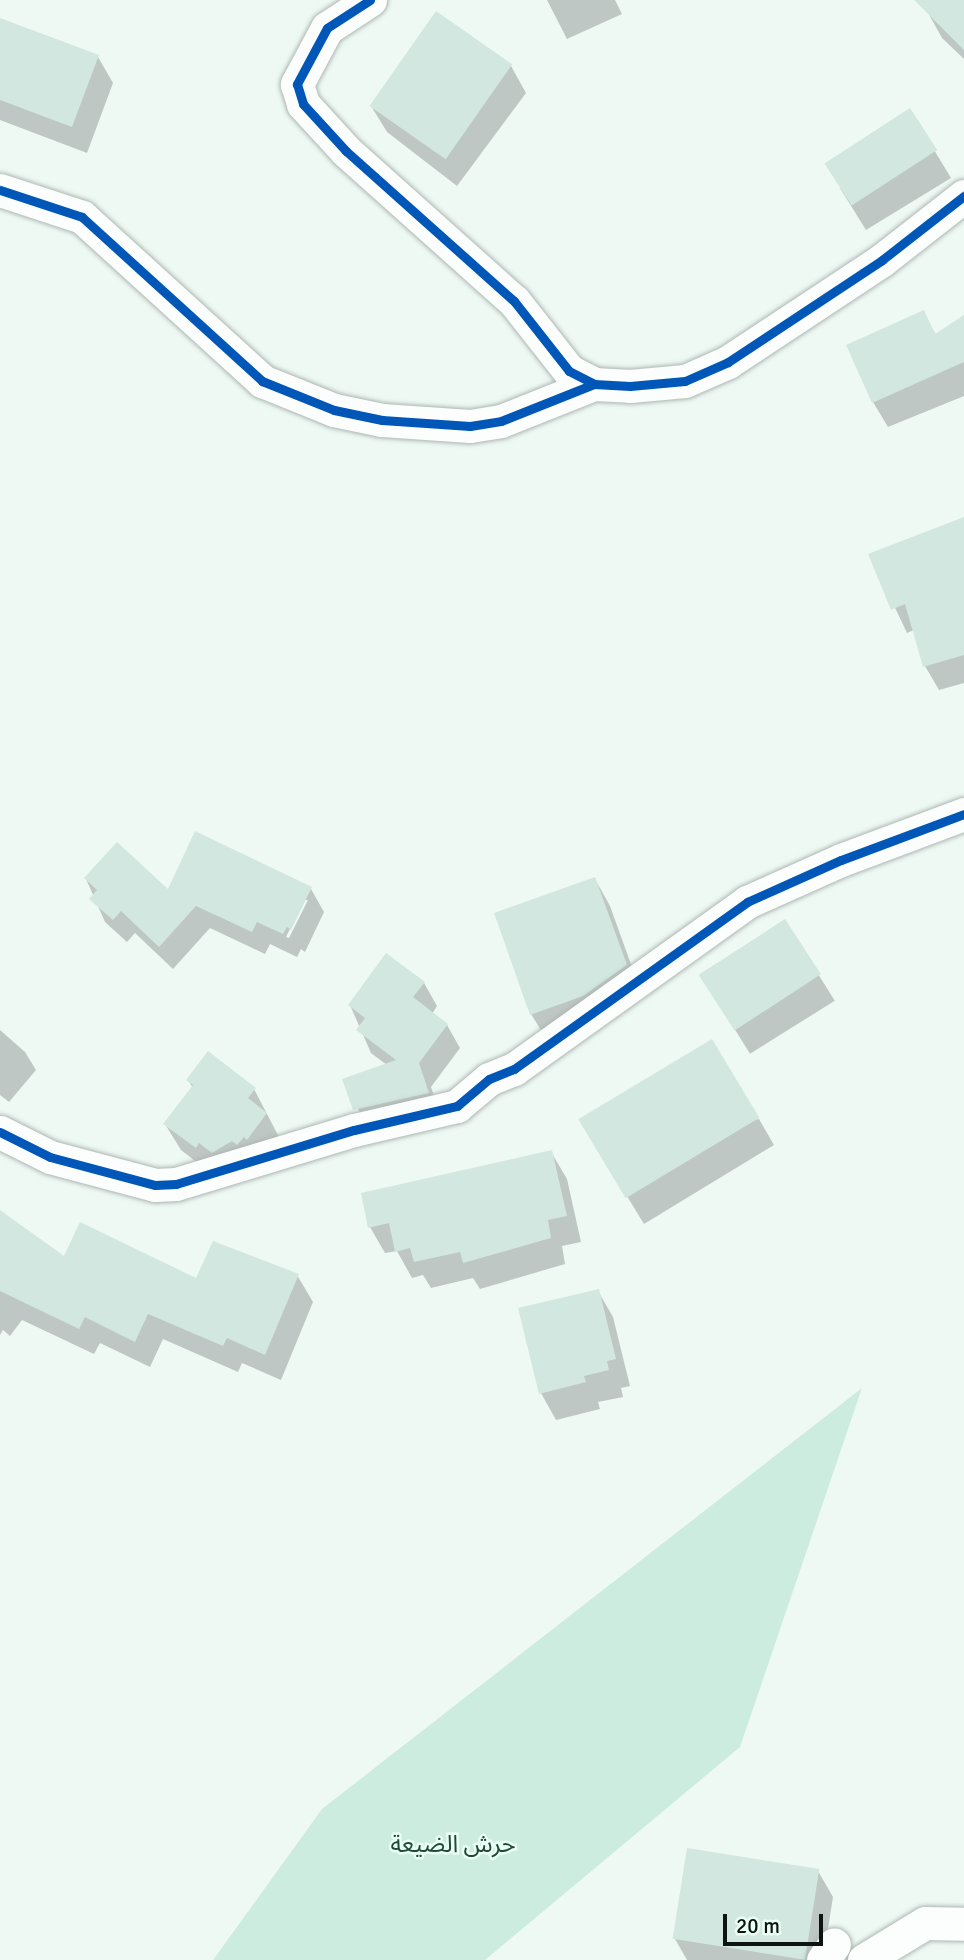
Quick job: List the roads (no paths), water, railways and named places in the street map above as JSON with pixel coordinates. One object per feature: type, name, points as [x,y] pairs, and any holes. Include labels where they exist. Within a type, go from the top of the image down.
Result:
[{"type":"street","points":[[370,0],[327,28],[298,84],[303,104],[346,150],[513,301],[569,371],[594,384],[630,386],[685,381],[728,362],[882,260],[964,196]]},
{"type":"street","points":[[0,190],[82,217],[262,380],[334,410],[395,422],[470,426],[501,421],[594,384]]},
{"type":"street","points":[[2,1136],[50,1157],[155,1185],[176,1184],[354,1130],[457,1106],[489,1079],[514,1069],[747,902],[841,860],[964,814]]},
{"type":"street","points":[[864,1960],[925,1923],[964,1924]]},
{"type":"park label","name":"حرش الضيعة","points":[[453,1845]]}]
